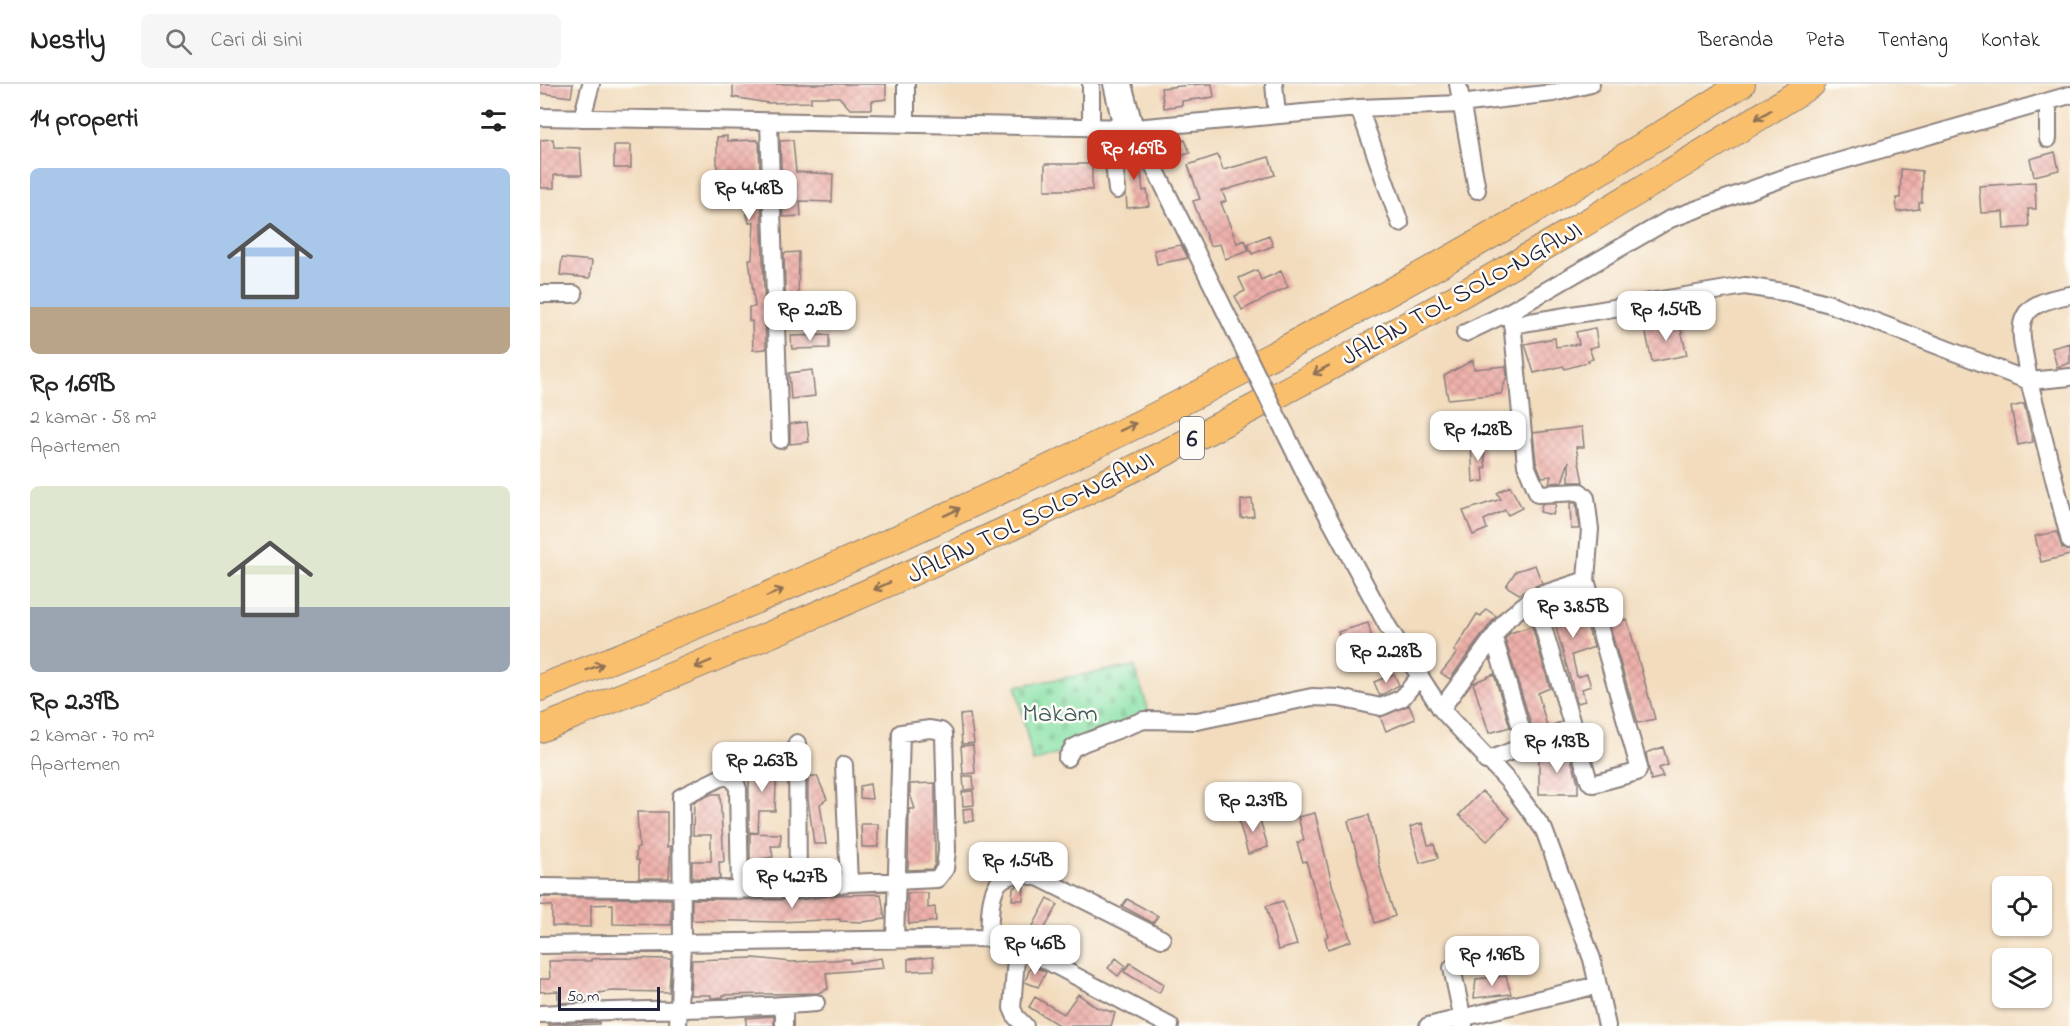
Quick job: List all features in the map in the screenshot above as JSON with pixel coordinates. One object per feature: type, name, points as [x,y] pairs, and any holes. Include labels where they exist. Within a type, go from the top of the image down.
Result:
[{"type":"highway","name":"JALAN TOL SOLO–NGAWI","points":[[540,688],[675,636],[855,558],[1240,373],[1485,237],[1742,84]]},
{"type":"highway","name":"JALAN TOL SOLO–NGAWI","points":[[540,729],[687,671],[870,592],[1047,509],[1252,408],[1504,270],[1724,140],[1812,84]]},
{"type":"street","points":[[582,118],[591,84]]},
{"type":"street","points":[[896,84],[901,124]]},
{"type":"street","points":[[901,124],[906,84]]},
{"type":"street","points":[[1091,84],[1091,129]]},
{"type":"street","points":[[1112,84],[1122,128],[1236,333],[1307,477],[1388,627],[1441,709],[1486,760],[1509,782],[1544,830],[1592,959],[1607,1026]]},
{"type":"street","points":[[1117,190],[1123,84]]},
{"type":"street","points":[[1274,84],[1277,115]]},
{"type":"street","points":[[1458,84],[1477,190]]},
{"type":"street","points":[[540,117],[1091,129],[1359,108],[1460,104],[1553,93],[1591,84]]},
{"type":"street","points":[[1511,318],[1670,219],[1792,175],[2070,95]]},
{"type":"street","points":[[2048,103],[2048,139]]},
{"type":"street","points":[[1359,108],[1400,223]]},
{"type":"street","points":[[769,123],[780,440]]},
{"type":"street","points":[[1465,333],[1511,318],[1745,286],[1790,293],[1830,304],[2029,381],[2070,378]]},
{"type":"street","points":[[540,294],[574,294]]},
{"type":"street","points":[[2070,295],[2039,302],[2028,308],[2023,315],[2023,338],[2029,381],[2064,496],[2070,541]]},
{"type":"street","points":[[1511,318],[1527,465],[1538,494],[1580,492],[1586,498],[1590,529],[1586,580],[1639,770],[1591,783],[1534,597]]},
{"type":"street","points":[[1441,709],[1507,619],[1534,597],[1586,580]]},
{"type":"street","points":[[1494,638],[1526,745]]},
{"type":"street","points":[[1067,758],[1073,748],[1083,743],[1144,720],[1197,721],[1312,697],[1339,698],[1382,706],[1402,698],[1420,676]]},
{"type":"street","points":[[1486,760],[1572,727]]},
{"type":"street","points":[[540,887],[798,890],[849,883],[898,882],[937,879],[942,876],[946,861],[944,734],[936,729],[901,733],[898,882],[896,940]]},
{"type":"street","points":[[797,743],[798,890]]},
{"type":"street","points":[[844,765],[849,883]]},
{"type":"street","points":[[679,1018],[682,943],[681,797],[726,775],[735,781],[738,789],[740,891]]},
{"type":"street","points":[[983,938],[991,894],[1005,878],[1022,873],[1040,879],[1162,939]]},
{"type":"street","points":[[540,945],[983,938],[1017,945],[1170,1026]]},
{"type":"street","points":[[1017,945],[1012,1008],[1016,1017],[1025,1026]]},
{"type":"street","points":[[1452,968],[1463,1021]]},
{"type":"street","points":[[1428,1026],[1463,1021],[1598,985]]},
{"type":"street","points":[[540,1014],[679,1018],[738,1009],[816,1003]]},
{"type":"street","points":[[784,1005],[784,1026]]},
{"type":"street","points":[[738,1009],[738,1026]]},
{"type":"green space","name":"Makam","points":[[1134,666],[1150,715],[1061,753],[1033,762],[1016,686]]},
{"type":"building","points":[[540,84],[573,84],[571,97],[540,93]]},
{"type":"building","points":[[733,84],[886,84],[886,99],[872,101],[872,109],[850,109],[839,97],[811,97],[811,102],[768,103],[733,97]]},
{"type":"building","points":[[1212,84],[1214,97],[1182,101],[1182,105],[1164,108],[1161,88]]},
{"type":"building","points":[[727,136],[727,141],[757,140],[759,143],[766,349],[753,350],[752,321],[749,321],[749,307],[755,307],[749,259],[752,259],[754,222],[749,223],[746,210],[750,210],[756,194],[751,191],[749,180],[742,181],[744,174],[729,175],[729,169],[717,169],[717,137]]},
{"type":"building","points":[[553,139],[554,147],[580,148],[582,175],[554,175],[554,188],[540,188],[540,140]]},
{"type":"building","points":[[793,140],[796,172],[833,174],[832,202],[800,201],[801,216],[783,217],[780,141]]},
{"type":"building","points":[[1185,140],[1190,153],[1175,158],[1171,145]]},
{"type":"building","points":[[614,145],[631,145],[631,168],[614,168]]},
{"type":"building","points":[[1133,148],[1140,163],[1143,191],[1147,190],[1149,206],[1127,208],[1123,151]]},
{"type":"building","points":[[2055,152],[2059,170],[2034,176],[2030,159]]},
{"type":"building","points":[[1218,155],[1223,170],[1269,157],[1275,175],[1222,191],[1226,201],[1221,203],[1237,243],[1245,240],[1249,251],[1225,259],[1220,244],[1210,246],[1193,201],[1200,199],[1188,165]]},
{"type":"building","points":[[1045,164],[1092,164],[1092,190],[1045,190]]},
{"type":"building","points":[[1901,169],[1922,171],[1922,202],[1919,203],[1919,209],[1897,212],[1896,198],[1900,198]]},
{"type":"building","points":[[2035,182],[2036,209],[2028,209],[2029,227],[2004,229],[2003,212],[1981,213],[1979,186]]},
{"type":"building","points":[[1269,235],[1273,246],[1252,254],[1248,244]]},
{"type":"building","points":[[1181,245],[1188,258],[1157,264],[1154,250]]},
{"type":"building","points":[[799,252],[798,309],[786,309],[784,253]]},
{"type":"building","points":[[562,258],[592,261],[590,278],[560,275]]},
{"type":"building","points":[[1257,270],[1261,280],[1281,271],[1288,287],[1242,310],[1235,296],[1245,291],[1239,278]]},
{"type":"building","points":[[1679,321],[1687,355],[1652,362],[1645,329]]},
{"type":"building","points":[[1595,328],[1598,346],[1589,348],[1593,359],[1588,360],[1589,362],[1565,369],[1563,366],[1534,373],[1525,344],[1555,338],[1556,347],[1579,344],[1576,332]]},
{"type":"building","points":[[829,335],[829,348],[792,349],[791,336]]},
{"type":"building","points":[[2070,343],[2070,363],[2057,367],[2052,348]]},
{"type":"building","points":[[1473,360],[1474,369],[1506,366],[1507,375],[1501,394],[1448,399],[1444,376]]},
{"type":"building","points":[[812,370],[815,396],[791,399],[789,373]]},
{"type":"building","points":[[2024,404],[2033,442],[2018,445],[2011,407]]},
{"type":"building","points":[[807,422],[809,442],[790,444],[790,424]]},
{"type":"building","points":[[1582,427],[1584,447],[1576,447],[1583,482],[1569,482],[1569,461],[1562,482],[1549,483],[1551,476],[1542,477],[1536,462],[1533,433]]},
{"type":"building","points":[[1483,443],[1486,468],[1483,468],[1484,481],[1473,482],[1471,444]]},
{"type":"building","points":[[1510,486],[1522,508],[1508,515],[1505,510],[1484,520],[1487,529],[1473,535],[1463,511],[1501,499],[1497,493]]},
{"type":"building","points":[[1252,499],[1254,516],[1241,518],[1241,500]]},
{"type":"building","points":[[1570,503],[1576,503],[1579,529],[1571,529]]},
{"type":"building","points":[[1542,504],[1556,504],[1553,515],[1540,512]]},
{"type":"building","points":[[2057,532],[2062,548],[2070,551],[2070,555],[2041,562],[2035,536]]},
{"type":"building","points":[[1535,565],[1542,583],[1519,594],[1506,586],[1516,571]]},
{"type":"building","points":[[1577,594],[1594,647],[1572,655],[1577,677],[1587,674],[1591,686],[1582,689],[1585,701],[1577,703],[1550,606]]},
{"type":"building","points":[[1486,609],[1496,616],[1450,679],[1441,673],[1457,653],[1454,651],[1477,614],[1481,616]]},
{"type":"building","points":[[1627,619],[1655,719],[1638,723],[1609,624]]},
{"type":"building","points":[[1368,623],[1372,638],[1342,647],[1338,632]]},
{"type":"building","points":[[1532,626],[1550,688],[1538,693],[1547,726],[1533,731],[1505,639],[1510,633]]},
{"type":"building","points":[[1394,674],[1399,685],[1380,696],[1374,682]]},
{"type":"building","points":[[1494,674],[1510,727],[1489,733],[1473,683]]},
{"type":"building","points":[[1409,705],[1415,719],[1386,731],[1380,717]]},
{"type":"building","points":[[970,714],[974,743],[962,744],[960,715]]},
{"type":"building","points":[[973,745],[975,773],[963,774],[961,746]]},
{"type":"building","points":[[1663,747],[1668,765],[1659,768],[1663,777],[1651,780],[1646,753]]},
{"type":"building","points":[[1539,752],[1569,752],[1578,782],[1578,794],[1539,794]]},
{"type":"building","points":[[767,759],[777,759],[775,811],[759,811],[758,833],[749,832],[749,770],[767,770]]},
{"type":"building","points":[[808,776],[817,776],[827,799],[820,804],[826,844],[814,844],[808,799]]},
{"type":"building","points":[[963,776],[973,776],[974,789],[964,790]]},
{"type":"building","points":[[935,783],[935,865],[932,869],[908,870],[909,809],[915,809],[910,794],[910,784]]},
{"type":"building","points":[[870,784],[872,799],[860,798],[860,786]]},
{"type":"building","points":[[973,791],[974,805],[963,806],[962,792]]},
{"type":"building","points":[[1482,791],[1510,818],[1487,841],[1459,815]]},
{"type":"building","points":[[712,794],[720,794],[724,862],[719,862],[720,879],[692,878],[692,861],[711,861],[711,835],[693,835],[694,802]]},
{"type":"building","points":[[973,808],[974,821],[964,822],[963,809]]},
{"type":"building","points":[[637,812],[667,812],[667,847],[671,846],[669,878],[639,878],[639,860],[636,860],[636,848],[639,848]]},
{"type":"building","points":[[1258,813],[1268,847],[1248,854],[1238,818]]},
{"type":"building","points":[[1315,813],[1332,884],[1351,941],[1328,949],[1325,938],[1328,936],[1306,861],[1303,862],[1297,843],[1304,840],[1298,817]]},
{"type":"building","points":[[1369,815],[1382,876],[1395,916],[1375,923],[1348,821]]},
{"type":"building","points":[[1422,823],[1428,845],[1434,844],[1438,858],[1420,863],[1410,827]]},
{"type":"building","points":[[861,824],[878,824],[878,847],[862,847]]},
{"type":"building","points":[[750,833],[781,834],[780,846],[771,846],[773,857],[750,861]]},
{"type":"building","points":[[1024,885],[1023,900],[1012,900],[1013,888]]},
{"type":"building","points":[[907,893],[928,893],[928,908],[935,907],[936,921],[909,924]]},
{"type":"building","points":[[881,894],[885,919],[862,922],[840,921],[840,919],[781,922],[692,920],[692,899],[798,900],[839,895]]},
{"type":"building","points":[[540,897],[671,899],[671,925],[613,924],[613,904],[591,905],[591,927],[552,926],[552,906],[540,905]]},
{"type":"building","points":[[1048,898],[1058,905],[1043,931],[1033,926]]},
{"type":"building","points":[[1127,899],[1158,916],[1153,923],[1122,906]]},
{"type":"building","points":[[1283,901],[1297,945],[1278,950],[1266,906]]},
{"type":"building","points":[[933,957],[934,970],[908,971],[908,959]]},
{"type":"building","points":[[754,958],[792,962],[850,959],[850,963],[881,958],[883,968],[826,973],[828,989],[818,993],[723,995],[723,997],[711,998],[711,995],[690,995],[692,960]]},
{"type":"building","points":[[1116,958],[1126,966],[1118,976],[1108,968]]},
{"type":"building","points":[[591,959],[671,959],[669,992],[611,991],[599,993],[599,1001],[558,1003],[558,991],[540,992],[540,979],[550,979],[549,961],[591,961]]},
{"type":"building","points":[[1130,963],[1164,984],[1159,993],[1124,972]]},
{"type":"building","points":[[1031,965],[1046,972],[1038,987],[1025,982]]},
{"type":"building","points":[[1506,976],[1511,994],[1474,998],[1476,979]]},
{"type":"building","points":[[1078,994],[1096,1007],[1115,1013],[1111,1026],[1060,1026],[1029,1007],[1035,997],[1064,1014]]},
{"type":"building","points":[[774,1016],[774,1026],[746,1026],[746,1018]]},
{"type":"building","points":[[599,1022],[599,1024],[549,1026],[549,1024]]}]
